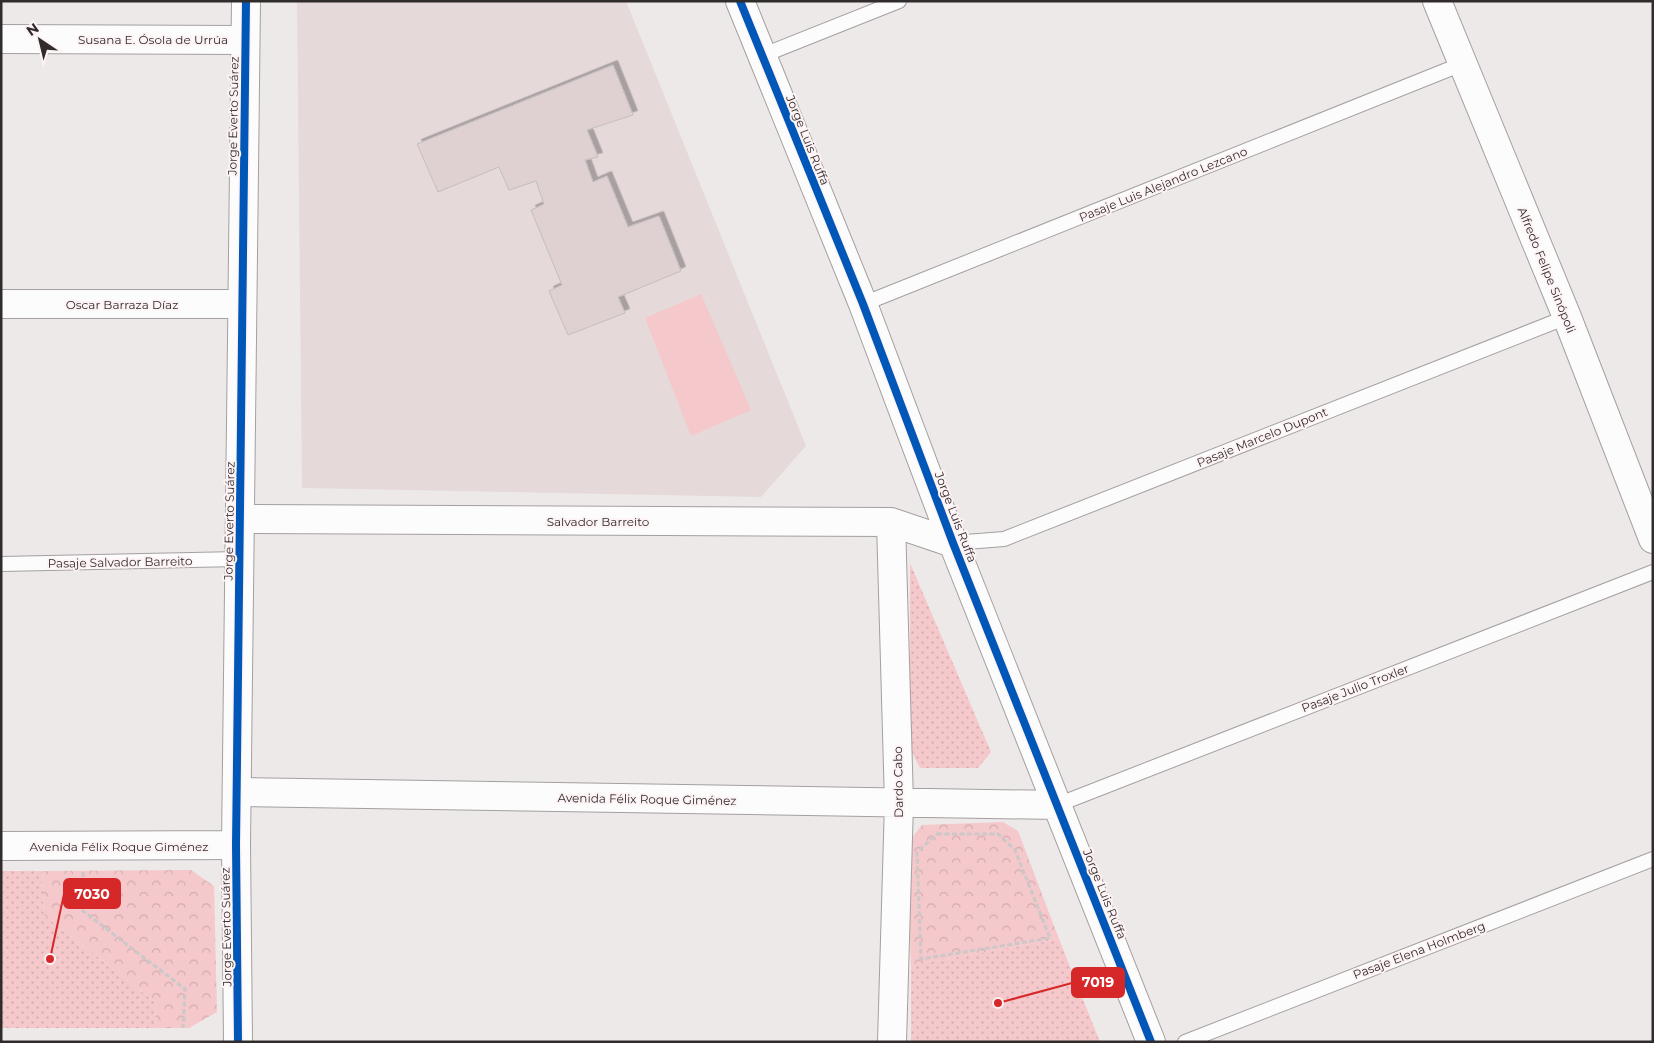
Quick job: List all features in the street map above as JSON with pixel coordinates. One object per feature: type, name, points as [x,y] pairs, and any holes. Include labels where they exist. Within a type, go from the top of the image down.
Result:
[{"type":"street","name":"Jorge Everto Suárez","points":[[238,1042],[236,792],[246,1]]},
{"type":"street","name":"Jorge Luis Ruffa","points":[[740,1],[863,304],[953,543],[1151,1042]]},
{"type":"street","name":"Alfredo Felipe Sinópoli","points":[[1437,1],[1567,317],[1653,539]]},
{"type":"street","name":"Susana E. Ósola de Urrúa","points":[[1,40],[245,40]]},
{"type":"street","name":"Oscar Barraza Díaz","points":[[1,304],[242,304]]},
{"type":"street","name":"Salvador Barreito","points":[[240,519],[891,522],[953,543]]},
{"type":"street","name":"Dardo Cabo","points":[[891,522],[899,803],[892,1042]]},
{"type":"street","name":"Avenida Félix Roque Giménez","points":[[236,792],[1058,805]]},
{"type":"street","name":"Avenida Félix Roque Giménez","points":[[1,846],[236,845]]},
{"type":"lane","points":[[762,56],[899,1]]},
{"type":"lane","name":"Pasaje Luis Alejandro Lezcano","points":[[863,304],[1462,64]]},
{"type":"lane","name":"Pasaje Marcelo Dupont","points":[[953,543],[1004,539],[1567,317]]},
{"type":"lane","name":"Pasaje Salvador Barreito","points":[[1,564],[240,560]]},
{"type":"lane","name":"Pasaje Julio Troxler","points":[[1058,805],[1653,572]]},
{"type":"lane","name":"Pasaje Elena Holmberg","points":[[1185,1042],[1653,859]]},
{"type":"path","points":[[937,834],[998,834],[1015,850],[1050,938],[921,959],[917,852],[937,834]]},
{"type":"path","points":[[83,871],[83,911],[185,989],[183,1028]]},
{"type":"shaded area","points":[[297,1],[626,1],[806,446],[761,497],[302,488]]},
{"type":"green space","points":[[701,294],[751,410],[691,436],[645,318]]},
{"type":"green space","points":[[910,563],[991,752],[978,768],[920,768],[910,749]]},
{"type":"green space","points":[[1003,822],[1018,831],[1059,939],[911,965],[907,844],[922,825]]},
{"type":"green space","points":[[191,870],[214,886],[217,1012],[189,1028],[156,1028],[155,1002],[44,915],[42,871]]},
{"type":"green space","points":[[1,871],[42,871],[44,915],[155,1002],[156,1028],[1,1028]]},
{"type":"green space","points":[[1059,939],[1100,1042],[911,1042],[911,965]]},
{"type":"building","points":[[613,65],[633,115],[587,130],[598,157],[585,160],[593,182],[607,176],[628,227],[659,216],[681,271],[618,297],[625,313],[568,335],[549,291],[562,285],[531,210],[544,204],[536,181],[509,190],[499,167],[438,192],[417,144]]},
{"type":"cycle path","points":[[238,1042],[236,845],[246,1]]},
{"type":"cycle path","points":[[740,1],[863,304],[953,543],[1151,1042]]},
{"type":"place","name":"7030","points":[[50,959]]},
{"type":"place","name":"7019","points":[[998,1003]]}]
